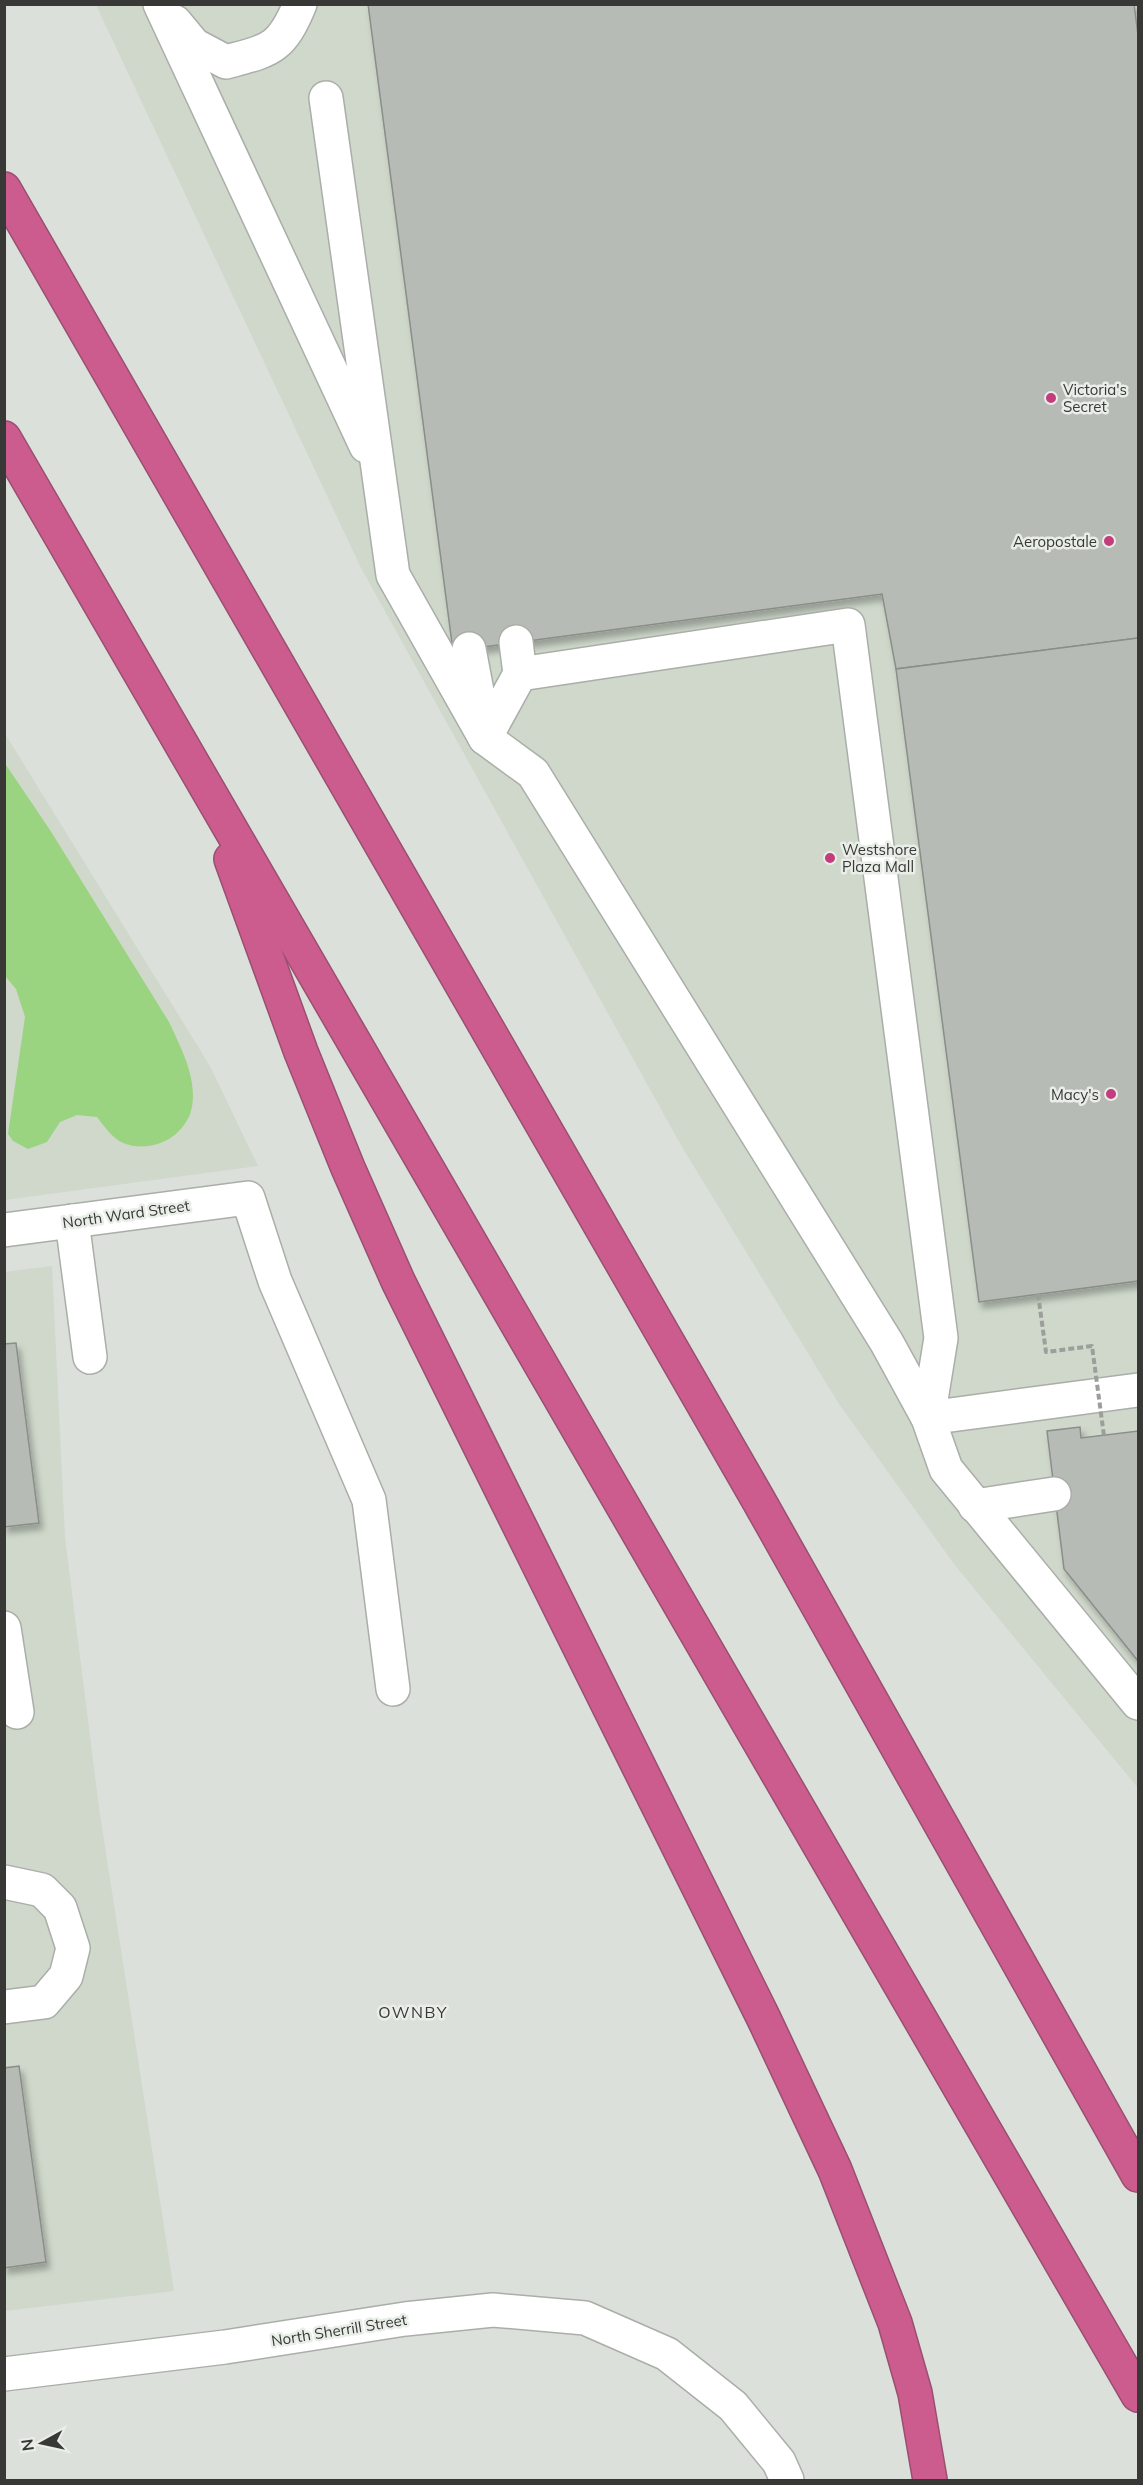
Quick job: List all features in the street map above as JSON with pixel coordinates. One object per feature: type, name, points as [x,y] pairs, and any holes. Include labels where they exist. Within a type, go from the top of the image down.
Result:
[{"type":"highway","points":[[4,189],[759,1501],[1138,2175]]},
{"type":"highway","points":[[4,438],[1138,2395]]},
{"type":"highway","points":[[164,713],[204,793],[234,865],[302,1052],[348,1168],[398,1281],[764,2019],[834,2170],[895,2322],[915,2393],[930,2481]]},
{"type":"street","points":[[160,5],[194,45],[226,62],[267,51],[290,30],[300,4]]},
{"type":"street","points":[[160,5],[381,478]]},
{"type":"street","points":[[326,98],[393,575],[485,738],[533,772],[887,1343],[928,1418],[946,1469],[1138,1703]]},
{"type":"street","points":[[485,738],[518,658],[846,612],[941,1338],[928,1418]]},
{"type":"street","points":[[469,649],[485,738]]},
{"type":"street","name":"North Ward Street","points":[[4,1230],[248,1198],[275,1281],[369,1500],[393,1689]]},
{"type":"street","points":[[72,1221],[90,1357]]},
{"type":"street","points":[[928,1418],[1138,1390]]},
{"type":"street","points":[[975,1506],[1054,1494]]},
{"type":"street","points":[[4,1628],[17,1712]]},
{"type":"street","points":[[4,1882],[42,1890],[60,1908],[73,1948],[66,1976],[44,2002],[4,2007]]},
{"type":"street","name":"North Sherrill Street","points":[[4,2374],[225,2347],[405,2319],[493,2310],[585,2318],[667,2354],[733,2406],[779,2463],[787,2481]]},
{"type":"path","points":[[1038,1294],[1046,1352],[1092,1346],[1104,1436]]},
{"type":"shaded area","name":"Westshore Plaza Mall","points":[[96,5],[1138,5],[1138,1788],[954,1564],[839,1404],[682,1147],[361,568]]},
{"type":"shaded area","points":[[4,732],[210,1066],[258,1166],[5,1200]]},
{"type":"shaded area","points":[[4,762],[50,830],[169,1022],[188,1065],[193,1100],[187,1121],[173,1136],[155,1145],[134,1146],[123,1143],[112,1135],[97,1117],[77,1115],[60,1122],[47,1142],[28,1149],[13,1141],[8,1134],[25,1017],[16,989],[5,976]]},
{"type":"shaded area","points":[[52,1266],[65,1537],[99,1808],[174,2291],[5,2311],[4,1272]]},
{"type":"building","points":[[368,4],[1134,4],[1138,35],[1138,638],[896,669],[882,594],[453,651]]},
{"type":"building","points":[[1138,638],[1138,1281],[979,1302],[896,669]]},
{"type":"building","points":[[16,1343],[39,1523],[4,1527],[4,1344]]},
{"type":"building","points":[[1080,1427],[1081,1438],[1138,1431],[1138,1661],[1064,1569],[1047,1431]]},
{"type":"building","points":[[19,2066],[46,2262],[4,2268],[4,2068]]},
{"type":"place","name":"Victoria's Secret","points":[[1051,398]]},
{"type":"place","name":"Aeropostale","points":[[1109,541]]},
{"type":"place","name":"Westshore Plaza Mall","points":[[830,858]]},
{"type":"place","name":"Macy's","points":[[1111,1094]]},
{"type":"district","name":"OWNBY","points":[[413,2012]]}]
